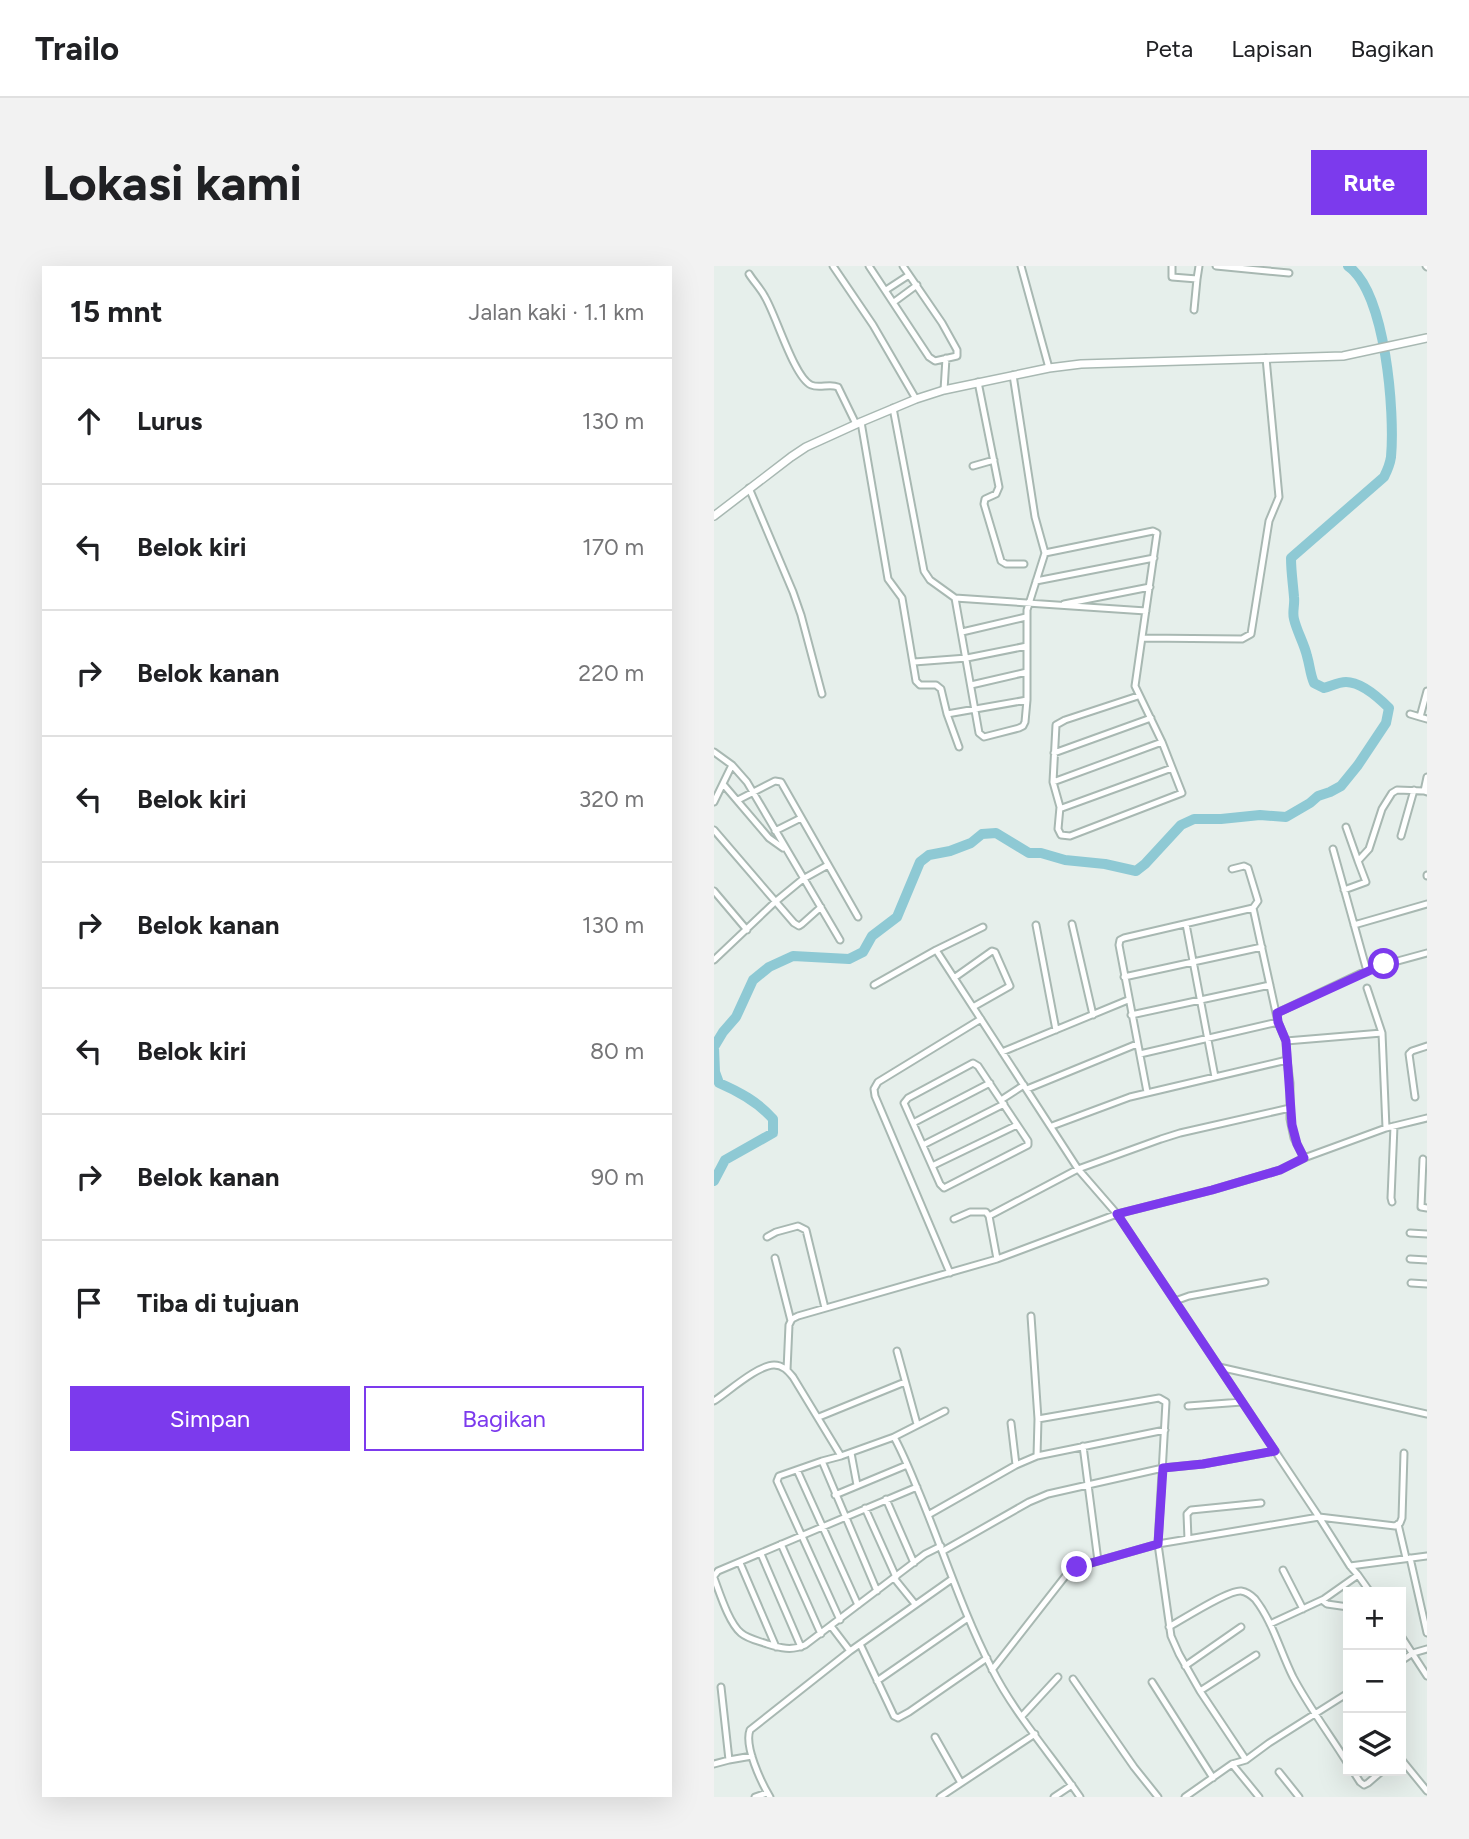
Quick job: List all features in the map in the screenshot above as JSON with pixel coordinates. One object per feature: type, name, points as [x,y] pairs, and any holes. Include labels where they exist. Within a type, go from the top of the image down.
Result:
[{"type":"street","points":[[832,266],[873,325],[916,399]]},
{"type":"street","points":[[869,266],[929,358],[935,361],[957,356],[957,350],[903,266]]},
{"type":"street","points":[[1021,266],[1049,368]]},
{"type":"street","points":[[1172,266],[1172,276],[1196,279]]},
{"type":"street","points":[[1194,310],[1199,266]]},
{"type":"street","points":[[1216,266],[1289,273]]},
{"type":"street","points":[[749,274],[766,298],[796,365],[806,380],[813,386],[838,387],[858,423],[888,579],[902,598],[918,683],[940,688],[959,747]]},
{"type":"street","points":[[886,290],[909,275]]},
{"type":"street","points":[[894,302],[917,285]]},
{"type":"street","points":[[714,516],[776,466],[806,447],[893,408],[944,390],[1081,364],[1332,357],[1427,338]]},
{"type":"street","points":[[944,390],[946,358]]},
{"type":"street","points":[[1142,638],[1242,639],[1251,634],[1269,521],[1279,497],[1266,359]]},
{"type":"street","points":[[955,598],[979,733],[981,736],[987,736],[1023,726],[1027,700],[1026,617],[1045,553],[1035,517],[1013,375]]},
{"type":"street","points":[[978,382],[999,489],[995,495],[985,499],[984,505],[1001,561],[1006,564],[1024,564]]},
{"type":"street","points":[[893,408],[924,571],[930,580],[955,598],[1146,611]]},
{"type":"street","points":[[973,466],[994,460]]},
{"type":"street","points":[[749,488],[793,592],[822,694]]},
{"type":"street","points":[[1045,553],[1154,531],[1157,535],[1135,681],[1138,696],[1162,742],[1182,793],[1070,836],[1061,835],[1058,829],[1060,807],[1053,782],[1055,729],[1059,723],[1138,696]]},
{"type":"street","points":[[1036,581],[1154,558]]},
{"type":"street","points":[[1053,606],[1150,587]]},
{"type":"street","points":[[962,632],[1026,617]]},
{"type":"street","points":[[914,662],[967,658],[1027,646]]},
{"type":"street","points":[[971,685],[1027,672]]},
{"type":"street","points":[[1410,714],[1424,718],[1427,691]]},
{"type":"street","points":[[947,714],[1027,700]]},
{"type":"street","points":[[1054,753],[1151,718]]},
{"type":"street","points":[[1053,782],[1162,742]]},
{"type":"street","points":[[714,752],[732,765],[747,782],[840,940]]},
{"type":"street","points":[[714,802],[732,765]]},
{"type":"street","points":[[1060,807],[1172,768]]},
{"type":"street","points":[[1358,861],[1369,849],[1382,809],[1390,795],[1396,790],[1425,792],[1427,778]]},
{"type":"street","points":[[738,800],[779,780],[858,916]]},
{"type":"street","points":[[723,784],[769,838],[786,850]]},
{"type":"street","points":[[1401,836],[1414,790]]},
{"type":"street","points":[[775,831],[801,818]]},
{"type":"street","points":[[1344,890],[1366,882],[1346,827]]},
{"type":"street","points":[[714,830],[794,923],[799,926],[821,907]]},
{"type":"street","points":[[1333,849],[1367,971]]},
{"type":"street","points":[[714,960],[775,902],[803,879],[828,864]]},
{"type":"street","points":[[1147,1092],[1124,977],[1119,945],[1121,939],[1253,908],[1258,901],[1248,868],[1244,866],[1232,869]]},
{"type":"street","points":[[714,891],[747,930]]},
{"type":"street","points":[[1354,925],[1427,904]]},
{"type":"street","points":[[1253,908],[1278,1022],[1286,1041],[1293,1134],[1304,1158]]},
{"type":"street","points":[[1072,924],[1093,1015]]},
{"type":"street","points":[[1186,924],[1215,1077]]},
{"type":"street","points":[[1036,925],[1056,1030]]},
{"type":"street","points":[[874,985],[983,927]]},
{"type":"street","points":[[1124,977],[1262,947]]},
{"type":"street","points":[[936,950],[1078,1169],[1117,1214],[1350,1566],[1367,1587]]},
{"type":"street","points":[[954,978],[992,951],[995,952],[1010,986],[973,1007]]},
{"type":"street","points":[[1277,1013],[1384,964],[1427,953]]},
{"type":"street","points":[[1131,1016],[1270,985]]},
{"type":"street","points":[[1367,988],[1381,1033],[1386,1129]]},
{"type":"street","points":[[1002,1052],[1128,1000]]},
{"type":"street","points":[[950,1273],[874,1089],[878,1082],[981,1019]]},
{"type":"street","points":[[1140,1054],[1278,1022]]},
{"type":"street","points":[[1286,1041],[1381,1033]]},
{"type":"street","points":[[923,1145],[1026,1087],[1137,1044]]},
{"type":"street","points":[[1415,1097],[1409,1054],[1427,1046]]},
{"type":"street","points":[[1052,1126],[1147,1092],[1287,1060]]},
{"type":"street","points":[[972,1063],[978,1066],[1002,1102],[1028,1141],[1027,1147],[948,1187],[941,1186],[904,1104],[906,1100],[972,1063]]},
{"type":"street","points":[[913,1123],[990,1083]]},
{"type":"street","points":[[989,1216],[1078,1169],[1171,1135],[1290,1108]]},
{"type":"street","points":[[787,1370],[789,1325],[798,1316],[997,1259],[1117,1214],[1280,1170],[1304,1158],[1394,1126],[1427,1118]]},
{"type":"street","points":[[932,1166],[1017,1125]]},
{"type":"street","points":[[1392,1202],[1394,1126]]},
{"type":"street","points":[[1423,1159],[1421,1207],[1427,1208]]},
{"type":"street","points":[[954,1219],[985,1211],[989,1216],[997,1259]]},
{"type":"street","points":[[768,1237],[799,1226],[806,1230],[825,1308]]},
{"type":"street","points":[[1410,1233],[1427,1234]]},
{"type":"street","points":[[775,1258],[791,1321]]},
{"type":"street","points":[[1410,1258],[1427,1260]]},
{"type":"street","points":[[1175,1301],[1265,1282]]},
{"type":"street","points":[[1411,1283],[1427,1284]]},
{"type":"street","points":[[1031,1316],[1038,1419],[1037,1455]]},
{"type":"street","points":[[897,1351],[916,1424]]},
{"type":"street","points":[[714,1401],[769,1366],[779,1365],[787,1370],[841,1456]]},
{"type":"street","points":[[1219,1367],[1427,1414]]},
{"type":"street","points":[[819,1418],[905,1382]]},
{"type":"street","points":[[1038,1419],[1159,1398],[1164,1400],[1165,1430],[1158,1544],[1171,1636],[1200,1691],[1245,1760]]},
{"type":"street","points":[[1188,1406],[1242,1402]]},
{"type":"street","points":[[840,1620],[777,1481],[779,1476],[894,1437],[944,1411]]},
{"type":"street","points":[[1011,1423],[1016,1465]]},
{"type":"street","points":[[928,1515],[1037,1455],[1165,1430]]},
{"type":"street","points":[[894,1437],[992,1670],[1080,1797]]},
{"type":"street","points":[[1083,1446],[1098,1561]]},
{"type":"street","points":[[917,1487],[718,1571],[714,1577],[716,1592],[734,1625],[749,1638],[776,1647],[801,1647],[914,1563],[1038,1497],[1163,1468],[1275,1451]]},
{"type":"street","points":[[851,1452],[857,1485]]},
{"type":"street","points":[[992,1670],[1073,1569],[1158,1544],[1319,1517],[1395,1526],[1402,1518],[1404,1453]]},
{"type":"street","points":[[822,1461],[877,1591]]},
{"type":"street","points":[[835,1494],[907,1465]]},
{"type":"street","points":[[797,1470],[858,1605]]},
{"type":"street","points":[[886,1499],[914,1563]]},
{"type":"street","points":[[1188,1539],[1187,1514],[1191,1510],[1261,1503]]},
{"type":"street","points":[[865,1508],[895,1578],[915,1604]]},
{"type":"street","points":[[1398,1524],[1427,1633]]},
{"type":"street","points":[[781,1544],[821,1634]]},
{"type":"street","points":[[761,1554],[801,1647]]},
{"type":"street","points":[[1350,1566],[1427,1556]]},
{"type":"street","points":[[740,1563],[776,1647]]},
{"type":"street","points":[[1283,1570],[1303,1609]]},
{"type":"street","points":[[1270,1624],[1322,1600],[1358,1574]]},
{"type":"street","points":[[755,1797],[769,1795],[752,1756],[748,1739],[753,1726],[850,1651],[952,1579]]},
{"type":"street","points":[[1169,1627],[1228,1594],[1238,1591],[1253,1597],[1270,1624],[1294,1679],[1343,1755]]},
{"type":"street","points":[[1322,1600],[1327,1604],[1343,1606]]},
{"type":"street","points":[[877,1681],[968,1618]]},
{"type":"street","points":[[831,1626],[850,1651]]},
{"type":"street","points":[[1185,1665],[1241,1627]]},
{"type":"street","points":[[1406,1643],[1427,1676]]},
{"type":"street","points":[[860,1644],[894,1716],[899,1718],[987,1658]]},
{"type":"street","points":[[1406,1658],[1427,1649]]},
{"type":"street","points":[[1200,1691],[1255,1655]]},
{"type":"street","points":[[1022,1716],[1058,1677]]},
{"type":"street","points":[[1073,1679],[1158,1797]]},
{"type":"street","points":[[1152,1682],[1213,1778]]},
{"type":"street","points":[[721,1687],[729,1760]]},
{"type":"street","points":[[1185,1797],[1232,1764],[1245,1760],[1343,1696]]},
{"type":"street","points":[[940,1797],[1035,1734]]},
{"type":"street","points":[[935,1737],[961,1783]]},
{"type":"street","points":[[714,1765],[752,1756]]},
{"type":"street","points":[[1232,1764],[1259,1797]]},
{"type":"street","points":[[1406,1765],[1427,1791]]},
{"type":"street","points":[[1279,1772],[1299,1797]]},
{"type":"street","points":[[1356,1776],[1364,1785],[1376,1776]]},
{"type":"street","points":[[1054,1797],[1072,1785]]},
{"type":"waterway","points":[[714,1181],[725,1160],[773,1133],[773,1119],[748,1098],[719,1083],[715,1072],[714,1047],[736,1017],[753,980],[769,967],[793,956],[849,959],[863,952],[872,936],[897,917],[920,862],[929,855],[971,843],[982,834],[996,833],[1029,853],[1136,871],[1181,825],[1194,819],[1260,815],[1286,817],[1318,796],[1341,786],[1358,765],[1386,723],[1389,708],[1370,691],[1358,685],[1343,682],[1324,688],[1314,683],[1293,616],[1291,563],[1291,558],[1384,477],[1391,460],[1389,385],[1379,327],[1361,280],[1348,266]]},
{"type":"route","points":[[1077,1567],[1158,1544],[1163,1468],[1275,1451],[1117,1214],[1280,1170],[1304,1158],[1293,1134],[1290,1119],[1290,1077],[1286,1041],[1277,1013],[1384,964]]}]
